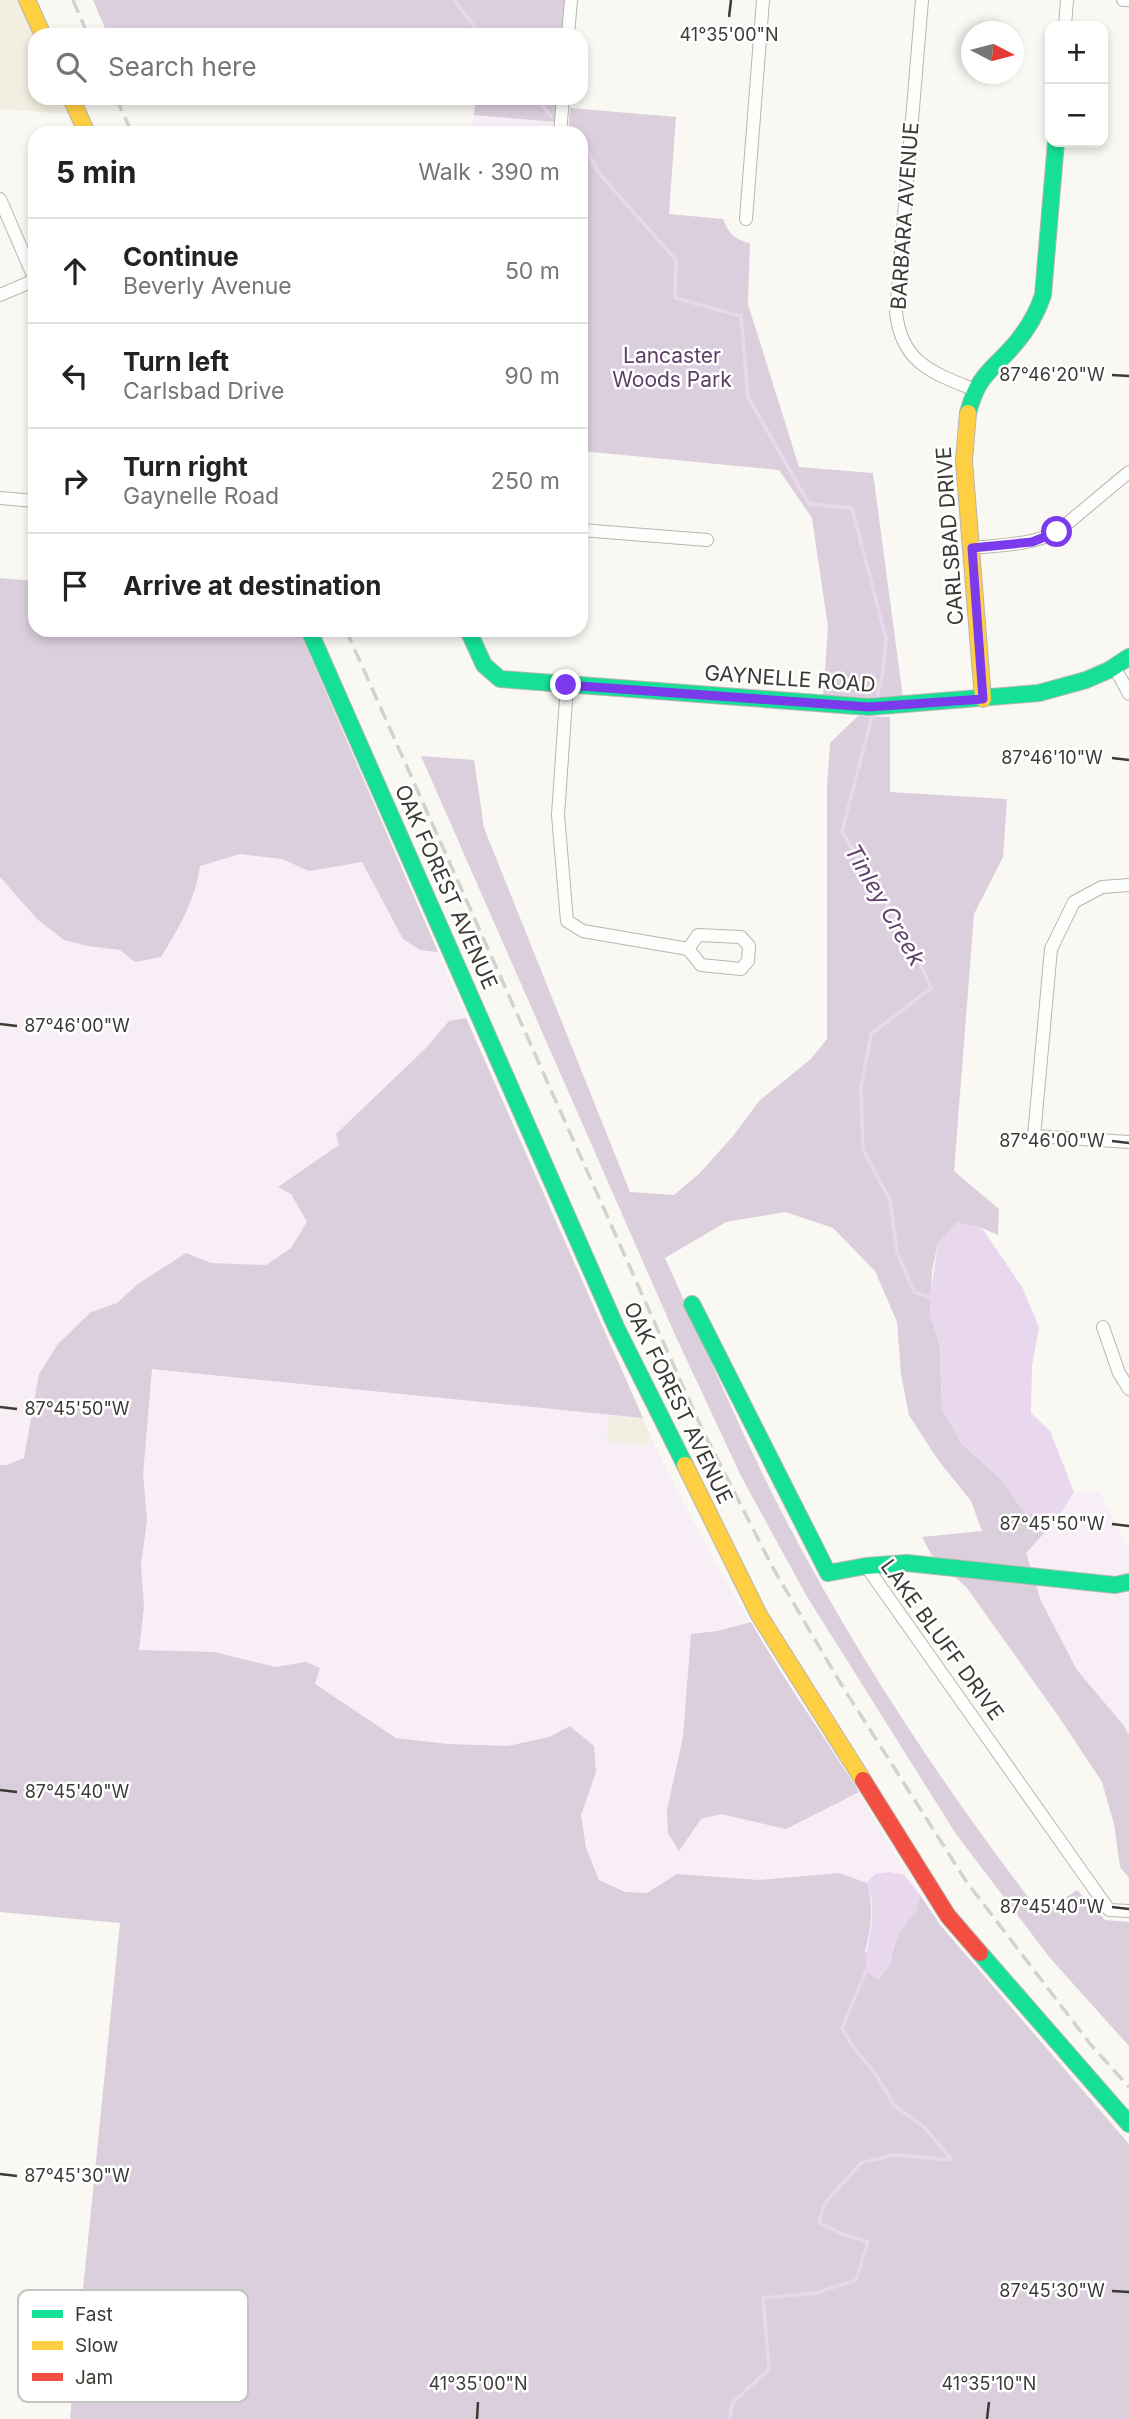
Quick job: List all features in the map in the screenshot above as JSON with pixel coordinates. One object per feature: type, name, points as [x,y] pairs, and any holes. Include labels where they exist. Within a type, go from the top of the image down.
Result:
[{"type":"street","points":[[27,0],[40,28]]},
{"type":"street","points":[[569,28],[571,0]]},
{"type":"street","points":[[746,219],[763,0]]},
{"type":"street","name":"BARBARA AVENUE","points":[[922,0],[897,324],[900,335],[915,359],[925,368],[975,390]]},
{"type":"street","points":[[1065,21],[1067,0]]},
{"type":"street","points":[[1123,0],[1129,1]]},
{"type":"street","points":[[74,105],[84,126]]},
{"type":"street","points":[[561,126],[562,105]]},
{"type":"street","name":"CARLSBAD DRIVE","points":[[983,699],[963,446],[967,417],[975,390],[996,362],[1016,343],[1043,295],[1056,147]]},
{"type":"street","points":[[0,199],[28,264]]},
{"type":"street","points":[[0,295],[28,283]]},
{"type":"street","points":[[972,548],[1032,542],[1057,532],[1129,472]]},
{"type":"street","points":[[0,498],[28,500]]},
{"type":"street","points":[[588,531],[707,540]]},
{"type":"street","name":"OAK FOREST AVENUE","points":[[312,637],[616,1326],[760,1615],[784,1658],[947,1916],[1129,2124]]},
{"type":"street","name":"GAYNELLE ROAD","points":[[471,637],[484,665],[500,679],[869,707],[983,699],[1061,689],[1115,668],[1129,657]]},
{"type":"street","points":[[1115,668],[1129,694]]},
{"type":"street","points":[[566,685],[558,815],[567,921],[583,931],[688,949],[701,965],[741,969],[748,961],[749,946],[741,937],[698,935],[688,949]]},
{"type":"street","points":[[1129,885],[1102,887],[1074,902],[1051,949],[1034,1136],[1129,1142]]},
{"type":"street","name":"LAKE BLUFF DRIVE","points":[[692,1304],[828,1573],[866,1566],[1109,1910],[1129,1911]]},
{"type":"street","points":[[1103,1327],[1119,1373],[1129,1389]]},
{"type":"street","points":[[866,1566],[906,1563],[1115,1585],[1129,1582]]},
{"type":"shaded area","points":[[0,0],[19,0],[31,28],[28,28],[28,105],[66,105],[70,114],[0,109]]},
{"type":"shaded area","points":[[475,105],[557,105],[555,126],[473,126]]},
{"type":"shaded area","points":[[0,594],[28,623],[28,637],[302,637],[466,1018],[643,1418],[608,1416],[606,1441],[645,1446],[651,1437],[694,1522],[757,1634],[832,1749],[941,1926],[1129,2144],[1129,2419],[70,2419],[72,2402],[248,2402],[248,2290],[83,2290],[120,1923],[0,1912]]},
{"type":"shaded area","points":[[957,1222],[982,1228],[1022,1287],[1039,1327],[1032,1366],[1031,1413],[1050,1431],[1074,1492],[1058,1518],[1025,1513],[1001,1479],[961,1443],[942,1408],[940,1347],[930,1313],[930,1297],[938,1243]]},
{"type":"shaded area","points":[[608,1416],[643,1418],[651,1437],[645,1446],[606,1442]]},
{"type":"shaded area","points":[[1074,1492],[1099,1492],[1129,1548],[1129,1735],[1077,1670],[1041,1601],[1025,1553],[1058,1518]]},
{"type":"shaded area","points":[[889,1872],[904,1875],[920,1895],[916,1913],[905,1923],[893,1947],[890,1966],[878,1980],[866,1971],[872,1913],[872,1900],[867,1883],[875,1874]]},
{"type":"green space","points":[[93,0],[565,0],[563,28],[105,28]]},
{"type":"green space","points":[[475,105],[557,105],[556,122],[474,115]]},
{"type":"green space","name":"Lancaster Woods Park","points":[[570,108],[676,117],[669,214],[723,219],[733,236],[750,243],[748,304],[799,467],[873,473],[903,698],[881,700],[823,697],[828,627],[812,518],[779,470],[588,452],[588,126],[569,126]]},
{"type":"green space","points":[[0,578],[28,580],[28,637],[302,637],[438,952],[420,950],[403,939],[362,862],[309,871],[282,859],[240,854],[200,866],[185,913],[161,957],[135,962],[120,950],[64,940],[37,919],[0,877]]},
{"type":"green space","points":[[858,716],[890,717],[890,792],[1007,799],[1003,857],[974,914],[954,1171],[999,1209],[998,1235],[982,1228],[958,1223],[938,1243],[932,1271],[930,1313],[940,1347],[942,1408],[961,1443],[1001,1479],[1025,1513],[1058,1518],[1026,1553],[1041,1601],[1077,1670],[1129,1735],[1129,1878],[1120,1867],[1114,1824],[1102,1782],[967,1588],[931,1554],[922,1537],[982,1531],[971,1501],[938,1460],[909,1415],[901,1374],[897,1322],[875,1271],[833,1228],[785,1212],[726,1222],[665,1258],[731,1407],[784,1516],[850,1634],[961,1806],[1041,1914],[1077,1890],[1105,1920],[1129,1922],[1129,2046],[1050,1958],[956,1834],[806,1595],[741,1476],[676,1337],[421,756],[474,760],[484,828],[630,1192],[674,1195],[700,1173],[760,1100],[811,1059],[827,1039],[827,786],[830,743]]},
{"type":"green space","points":[[466,1018],[643,1418],[152,1369],[143,1474],[147,1520],[141,1566],[144,1607],[139,1650],[214,1652],[275,1667],[306,1662],[320,1668],[315,1684],[396,1738],[448,1744],[508,1746],[549,1737],[570,1726],[594,1746],[596,1772],[581,1815],[586,1848],[599,1880],[625,1892],[647,1893],[677,1874],[759,1880],[839,1873],[867,1883],[871,1918],[865,1952],[890,1966],[897,1939],[916,1909],[920,1895],[941,1926],[1129,2144],[1129,2419],[70,2419],[72,2402],[248,2402],[248,2290],[83,2290],[120,1923],[0,1912],[0,1465],[24,1458],[39,1374],[58,1344],[91,1312],[117,1303],[138,1284],[186,1253],[211,1263],[266,1265],[291,1248],[307,1222],[291,1194],[278,1187],[339,1145],[336,1134],[426,1048],[449,1021]]},
{"type":"green space","points":[[751,1622],[859,1792],[786,1829],[721,1814],[701,1819],[679,1851],[668,1833],[667,1810],[683,1737],[691,1634],[718,1631]]},
{"type":"waterway","name":"Tinley Creek","points":[[454,0],[476,28]]},
{"type":"waterway","name":"Tinley Creek","points":[[542,105],[551,116]]},
{"type":"waterway","name":"Tinley Creek","points":[[588,152],[598,172],[676,260],[675,298],[741,316],[748,397],[809,504],[852,508],[886,638],[877,698]]},
{"type":"waterway","name":"Tinley Creek","points":[[872,716],[842,832],[911,944],[931,988],[871,1034],[861,1088],[863,1150],[890,1200],[897,1252],[914,1292],[930,1297]]},
{"type":"waterway","points":[[730,2419],[732,2403],[769,2369],[763,2298],[816,2293],[856,2280],[868,2242],[819,2223],[825,2203],[861,2163],[893,2155],[952,2160],[925,2128],[894,2105],[875,2073],[853,2047],[842,2028],[866,1971]]},
{"type":"railway","points":[[73,0],[85,28]]},
{"type":"railway","points":[[119,105],[129,126]]},
{"type":"railway","points":[[349,637],[702,1429],[773,1568],[841,1684],[966,1881],[1091,2045],[1129,2087]]},
{"type":"traffic: fast","points":[[968,413],[981,381],[1024,333],[1043,295],[1056,147]]},
{"type":"traffic: fast","points":[[312,637],[616,1327],[685,1465]]},
{"type":"traffic: fast","points":[[471,637],[484,665],[500,679],[869,707],[1039,693],[1086,680],[1129,657]]},
{"type":"traffic: fast","points":[[692,1304],[828,1573],[866,1566],[907,1563],[1115,1585],[1129,1582]]},
{"type":"traffic: fast","points":[[980,1953],[1129,2124]]},
{"type":"traffic: slow","points":[[27,0],[40,28]]},
{"type":"traffic: slow","points":[[74,105],[84,126]]},
{"type":"traffic: slow","points":[[968,413],[964,461],[983,699]]},
{"type":"traffic: slow","points":[[685,1465],[759,1615],[863,1780]]},
{"type":"traffic: jam","points":[[863,1780],[948,1916],[980,1953]]},
{"type":"route","points":[[566,685],[869,707],[983,699],[972,548],[1032,542],[1057,532]]}]
